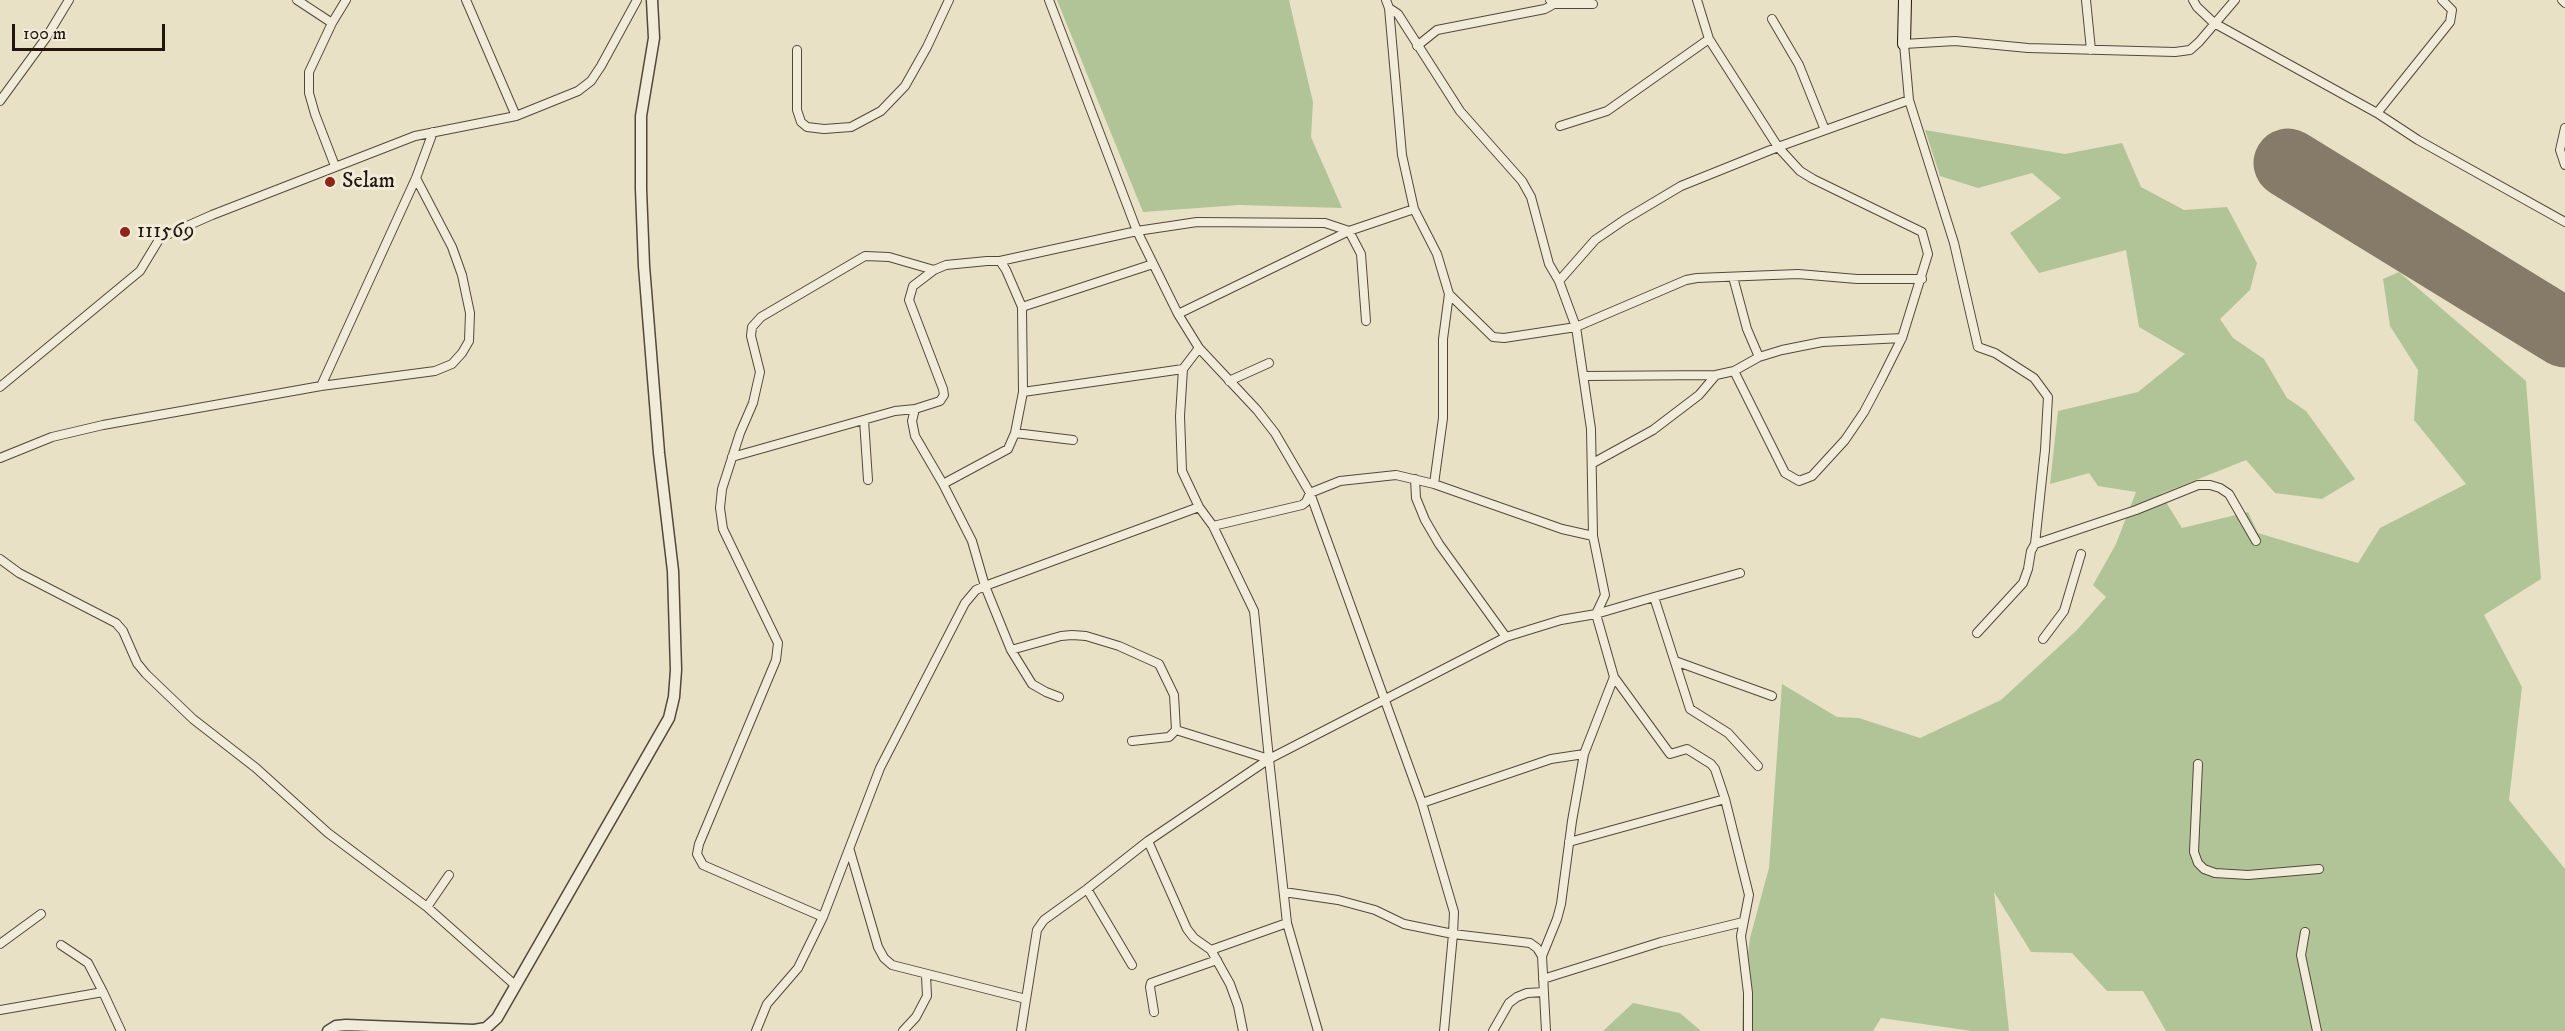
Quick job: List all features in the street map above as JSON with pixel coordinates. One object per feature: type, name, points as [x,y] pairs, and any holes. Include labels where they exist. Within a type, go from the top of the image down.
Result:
[{"type":"main road","points":[[1904,44],[1905,0]]},
{"type":"street","points":[[0,101],[46,38],[69,0]]},
{"type":"street","points":[[297,0],[332,23]]},
{"type":"street","points":[[336,166],[309,93],[309,72],[332,23],[346,0]]},
{"type":"street","points":[[465,0],[516,116]]},
{"type":"street","points":[[0,387],[141,271],[160,238],[336,166],[433,132],[516,116],[578,91],[591,81],[637,0]]},
{"type":"street","points":[[328,1031],[336,1026],[346,1025],[474,1030],[486,1028],[496,1018],[516,986],[669,718],[674,697],[676,670],[672,571],[658,453],[643,233],[641,116],[654,38],[652,0]]},
{"type":"street","points":[[797,50],[797,110],[801,122],[807,127],[824,129],[851,127],[881,111],[905,86],[927,47],[949,0]]},
{"type":"street","points":[[1049,0],[1137,231],[1178,314],[1199,348],[1257,410],[1275,433],[1310,493],[1422,803],[1454,912],[1454,934],[1444,1031]]},
{"type":"street","points":[[1697,0],[1709,39],[1778,147],[1800,171],[1922,231],[1927,243],[1928,254],[1922,279],[1902,338],[1864,412],[1845,440],[1812,476],[1799,481],[1785,473],[1734,370]]},
{"type":"street","points":[[2086,0],[2091,50]]},
{"type":"street","points":[[2193,0],[2196,7],[2214,23],[2377,113],[2418,140],[2565,222]]},
{"type":"street","points":[[1977,633],[2023,583],[2035,544],[2048,397],[2034,378],[1995,354],[1978,347],[1954,243],[1909,100],[1904,44],[1955,41],[2028,48],[2175,52],[2190,50],[2235,0]]},
{"type":"street","points":[[2377,113],[2450,22],[2453,16],[2452,10],[2442,0]]},
{"type":"street","points":[[1417,45],[1437,30],[1545,9],[1552,2],[1593,4]]},
{"type":"street","points":[[1387,4],[1398,14],[1460,111],[1522,181],[1531,197],[1550,264],[1559,281],[1576,327],[1584,376],[1593,463],[1593,536],[1605,595],[1596,614],[1614,677],[1670,754],[1687,749],[1715,769],[1725,799],[1749,895],[1749,905],[1741,936],[1748,993],[1748,1031]]},
{"type":"street","points":[[1387,4],[1402,155],[1414,209],[1437,254],[1449,294],[1443,339],[1443,418],[1434,484]]},
{"type":"street","points":[[1772,19],[1799,65],[1826,130]]},
{"type":"street","points":[[1560,126],[1607,111],[1709,39]]},
{"type":"street","points":[[1559,281],[1595,240],[1681,186],[1778,147],[1909,100]]},
{"type":"street","points":[[2565,128],[2560,150],[2565,165]]},
{"type":"street","points":[[321,386],[416,178],[433,132]]},
{"type":"street","points":[[0,458],[52,437],[103,425],[321,386],[435,371],[452,364],[462,353],[469,340],[470,313],[462,275],[452,247],[416,178]]},
{"type":"street","points":[[1178,314],[1348,231],[1414,209]]},
{"type":"street","points":[[732,457],[895,411],[915,409],[940,401],[944,395],[943,389],[909,300],[913,286],[934,270],[946,265],[1000,261],[1137,231],[1197,222],[1324,223],[1348,231],[1361,254],[1366,321]]},
{"type":"street","points":[[823,917],[703,865],[697,854],[699,844],[776,660],[778,643],[723,529],[720,508],[722,489],[753,403],[760,372],[751,336],[752,327],[761,317],[865,256],[883,256],[934,270]]},
{"type":"street","points":[[943,484],[1001,454],[1008,449],[1015,434],[1023,392],[1022,307],[1014,284],[1000,261]]},
{"type":"street","points":[[1022,307],[1153,264]]},
{"type":"street","points":[[1449,294],[1493,337],[1504,338],[1576,327],[1686,280],[1798,274],[1857,279],[1922,279]]},
{"type":"street","points":[[1733,277],[1748,329],[1759,357]]},
{"type":"street","points":[[1584,376],[1716,375],[1734,370],[1759,357],[1822,342],[1902,338]]},
{"type":"street","points":[[1199,348],[1183,369],[1180,416],[1182,471],[1199,507],[1213,526],[1254,611],[1287,923],[1318,1031]]},
{"type":"street","points":[[1229,381],[1269,363]]},
{"type":"street","points":[[1023,392],[1183,369]]},
{"type":"street","points":[[1593,463],[1653,430],[1699,395],[1716,375]]},
{"type":"street","points":[[915,409],[912,421],[915,436],[972,541],[985,586],[1011,650],[1032,684],[1046,693],[1059,697]]},
{"type":"street","points":[[864,420],[868,480]]},
{"type":"street","points":[[1015,434],[1073,440]]},
{"type":"street","points":[[1213,526],[1302,505],[1310,493],[1340,481],[1374,476],[1396,476],[1434,484],[1562,529],[1593,536]]},
{"type":"street","points":[[1415,479],[1416,498],[1425,520],[1439,544],[1506,637]]},
{"type":"street","points":[[2035,544],[2136,510],[2198,485],[2210,485],[2229,494],[2256,541]]},
{"type":"street","points":[[756,1031],[767,1004],[805,957],[850,850],[880,768],[965,603],[976,590],[985,586],[1199,507]]},
{"type":"street","points":[[2043,639],[2064,611],[2081,554]]},
{"type":"street","points":[[0,559],[19,573],[116,623],[123,631],[137,663],[193,718],[256,768],[328,833],[427,907],[516,986]]},
{"type":"street","points":[[1021,1031],[1037,930],[1044,920],[1148,841],[1269,759],[1506,637],[1561,620],[1596,614],[1740,573]]},
{"type":"street","points":[[1654,597],[1690,709],[1728,733],[1758,766]]},
{"type":"street","points":[[1011,650],[1061,636],[1086,636],[1119,646],[1159,664],[1168,678],[1174,695],[1176,730],[1169,737],[1132,741]]},
{"type":"street","points":[[1675,661],[1772,696]]},
{"type":"street","points":[[1546,1031],[1542,956],[1557,919],[1584,754],[1614,677]]},
{"type":"street","points":[[1176,730],[1269,759]]},
{"type":"street","points":[[1422,803],[1551,759],[1584,754]]},
{"type":"street","points":[[2198,764],[2194,852],[2198,863],[2215,873],[2248,875],[2319,869]]},
{"type":"street","points":[[1569,842],[1725,799]]},
{"type":"street","points":[[1148,841],[1187,929],[1194,938],[1211,950],[1217,960],[1238,1006],[1243,1031]]},
{"type":"street","points":[[850,850],[884,958],[892,965],[926,976],[1026,999]]},
{"type":"street","points":[[427,907],[449,875]]},
{"type":"street","points":[[1087,889],[1132,965]]},
{"type":"street","points":[[1284,892],[1338,900],[1375,910],[1404,924],[1454,934],[1530,943],[1542,956]]},
{"type":"street","points":[[0,944],[41,914]]},
{"type":"street","points":[[1543,979],[1661,942],[1743,922]]},
{"type":"street","points":[[1211,950],[1287,923]]},
{"type":"street","points":[[2305,932],[2301,955],[2317,1031]]},
{"type":"street","points":[[62,945],[88,963],[121,1031]]},
{"type":"street","points":[[1154,1012],[1151,983],[1217,960]]},
{"type":"street","points":[[903,1031],[916,1017],[927,996],[926,976]]},
{"type":"street","points":[[0,1010],[103,992]]},
{"type":"street","points":[[1493,1031],[1509,1003],[1516,997],[1527,993],[1544,992]]},
{"type":"green space","points":[[1057,0],[1289,0],[1313,102],[1311,137],[1342,208],[1239,205],[1143,212]]},
{"type":"green space","points":[[1925,130],[2065,154],[2122,143],[2141,187],[2184,210],[2227,207],[2257,263],[2250,290],[2220,319],[2233,338],[2264,359],[2287,398],[2306,411],[2355,479],[2322,499],[2275,493],[2246,460],[2161,494],[2182,528],[2248,512],[2258,533],[2358,563],[2380,528],[2466,484],[2414,420],[2418,370],[2390,326],[2383,279],[2399,272],[2526,381],[2541,579],[2484,615],[2522,687],[2509,800],[2565,869],[2565,1031],[2166,1031],[2143,991],[2107,991],[2072,953],[2031,952],[1994,892],[2009,1031],[1972,1031],[1881,1018],[1873,1031],[1742,1031],[1743,989],[1750,938],[1769,868],[1782,684],[1837,717],[1859,718],[1920,738],[2001,700],[2077,630],[2106,597],[2093,585],[2116,544],[2136,492],[2098,486],[2089,473],[2050,484],[2058,411],[2138,392],[2185,354],[2139,327],[2126,250],[2039,273],[2010,233],[2061,198],[2032,173],[1978,188],[1940,176]]},
{"type":"green space","points":[[1633,1003],[1680,1013],[1701,1031],[1603,1031]]},
{"type":"runway","points":[[2288,163],[2565,333]]},
{"type":"place","name":"Selam","points":[[330,182]]},
{"type":"place","name":"111569","points":[[125,232]]}]
